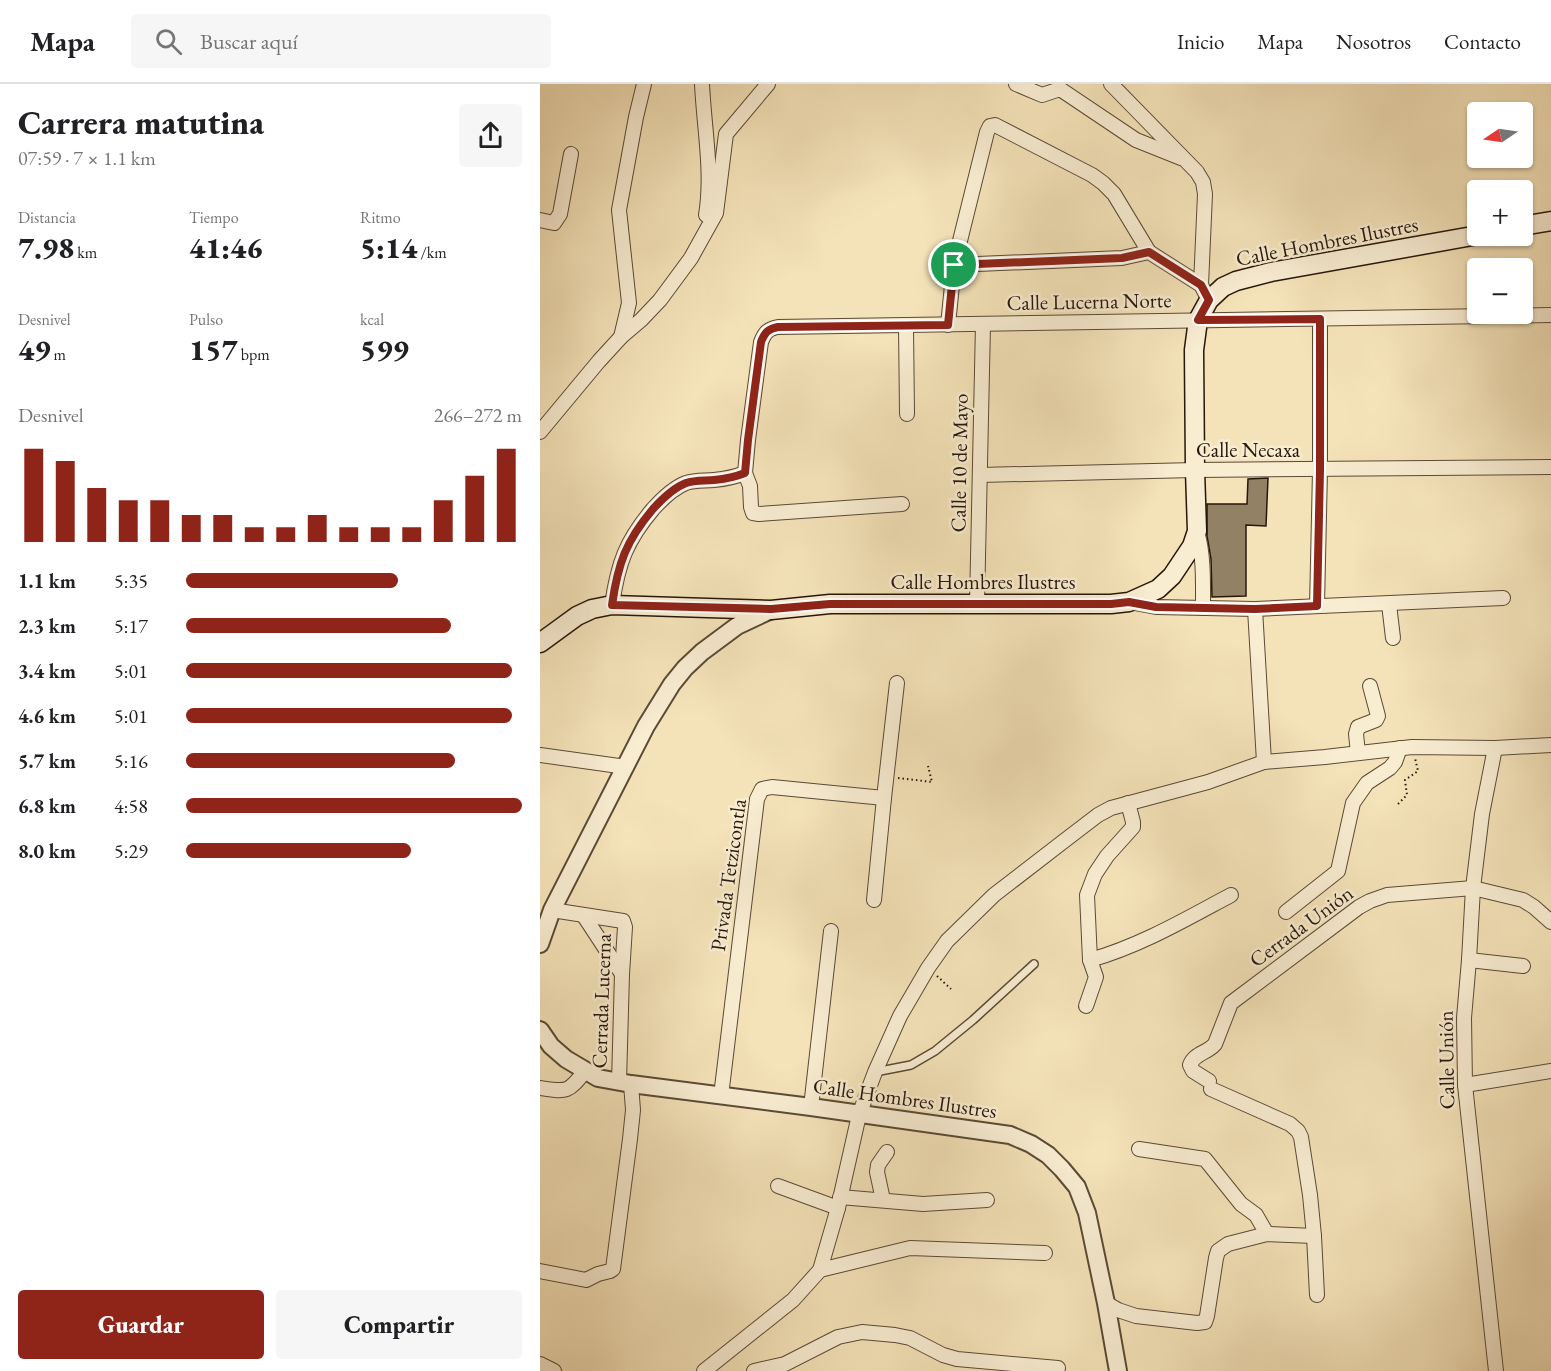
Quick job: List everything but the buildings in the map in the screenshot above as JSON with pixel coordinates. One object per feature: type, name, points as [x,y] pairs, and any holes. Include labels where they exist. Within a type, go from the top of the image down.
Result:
[{"type":"main road","points":[[1533,224],[1551,221]]},
{"type":"main road","name":"Calle Hombres Ilustres","points":[[540,643],[577,616],[592,609],[612,605],[771,609],[830,604],[1111,604],[1129,602],[1158,589],[1172,576],[1192,546],[1197,531],[1194,350],[1205,292],[1259,275],[1467,237]]},
{"type":"street","points":[[621,337],[628,303],[619,210],[644,84]]},
{"type":"street","points":[[702,84],[709,162],[708,201],[703,238]]},
{"type":"street","points":[[540,432],[599,361],[660,300],[691,258],[716,213],[726,134],[768,84]]},
{"type":"street","points":[[1016,84],[1042,95],[1060,89],[1136,140],[1185,160]]},
{"type":"street","points":[[1111,84],[1197,171],[1203,182],[1205,292]]},
{"type":"street","points":[[948,325],[954,265],[987,132],[990,126],[995,125],[1092,175],[1103,183],[1113,194],[1149,252],[1205,292]]},
{"type":"street","points":[[540,220],[554,223],[560,214],[571,154]]},
{"type":"street","points":[[954,265],[1122,258],[1149,252]]},
{"type":"street","name":"Calle Lucerna Norte","points":[[745,473],[761,342],[769,329],[778,327],[1551,315]]},
{"type":"street","points":[[1317,606],[1320,319]]},
{"type":"street","name":"Calle 10 de Mayo","points":[[977,603],[983,324]]},
{"type":"street","points":[[906,326],[907,414]]},
{"type":"street","name":"Calle Necaxa","points":[[980,475],[1195,470],[1551,467]]},
{"type":"street","points":[[612,605],[621,562],[629,542],[659,502],[686,483],[731,478],[745,473],[750,486],[753,513],[759,514],[902,504]]},
{"type":"street","name":"Calle Hombres Ilustres","points":[[1197,531],[1202,556],[1203,608]]},
{"type":"street","points":[[1129,602],[1156,607],[1255,609],[1503,598]]},
{"type":"street","points":[[1389,604],[1393,638]]},
{"type":"street","name":"Calle Hombres Ilustres","points":[[540,944],[552,910],[659,704],[672,684],[702,652],[737,626],[771,609]]},
{"type":"street","points":[[1255,609],[1264,762]]},
{"type":"street","points":[[874,900],[897,683]]},
{"type":"street","points":[[1358,753],[1356,734],[1358,727],[1376,720],[1378,716],[1370,686]]},
{"type":"street","points":[[705,1371],[794,1300],[820,1270],[839,1203],[859,1114],[875,1072],[900,1016],[947,941],[994,895],[1098,815],[1111,808],[1208,782],[1264,762],[1406,747],[1495,748],[1551,745]]},
{"type":"street","points":[[1286,912],[1338,871],[1353,803],[1367,783],[1390,768],[1406,747]]},
{"type":"street","name":"Calle Unión","points":[[1495,748],[1482,814],[1473,888],[1464,1018],[1465,1085],[1496,1371]]},
{"type":"street","points":[[540,755],[626,767]]},
{"type":"street","name":"Privada Tetzicontla","points":[[721,1096],[757,800],[762,789],[884,798]]},
{"type":"street","points":[[1086,1006],[1096,977],[1090,960],[1087,895],[1095,874],[1107,856],[1133,827],[1128,803]]},
{"type":"street","name":"Cerrada Unión","points":[[1314,1236],[1305,1160],[1298,1131],[1290,1124],[1210,1085],[1193,1071],[1190,1065],[1195,1056],[1211,1050],[1215,1044],[1231,1003],[1359,907],[1388,895],[1473,888],[1523,900],[1551,922]]},
{"type":"street","points":[[1090,960],[1113,954],[1231,895]]},
{"type":"street","name":"Cerrada Lucerna","points":[[540,1271],[586,1280],[613,1269],[633,1110],[625,1083],[622,974],[625,927],[622,921],[552,910]]},
{"type":"street","points":[[584,916],[622,974]]},
{"type":"street","points":[[811,1107],[831,931]]},
{"type":"street","points":[[1469,960],[1523,966]]},
{"type":"street","name":"Calle Hombres Ilustres","points":[[540,1029],[551,1046],[566,1059],[598,1078],[1010,1135],[1031,1144],[1048,1155],[1077,1187],[1087,1213],[1118,1371]]},
{"type":"street","points":[[540,1088],[566,1090],[572,1087],[585,1071]]},
{"type":"street","points":[[1465,1085],[1551,1071]]},
{"type":"street","points":[[1139,1149],[1205,1159],[1241,1204],[1256,1215],[1267,1234]]},
{"type":"street","points":[[883,1200],[877,1172],[878,1165],[887,1152]]},
{"type":"street","points":[[778,1186],[839,1203],[883,1200],[923,1204],[987,1200]]},
{"type":"street","points":[[1106,1303],[1136,1316],[1205,1322],[1218,1251],[1228,1244],[1267,1234],[1314,1236],[1317,1295]]},
{"type":"street","points":[[820,1270],[910,1248],[1045,1253]]},
{"type":"street","points":[[754,1371],[785,1364],[838,1337],[862,1332],[910,1338],[943,1355],[957,1359],[1058,1368]]},
{"type":"street","points":[[540,1364],[554,1371]]},
{"type":"lane","points":[[875,1072],[911,1065],[935,1051],[1034,964]]},
{"type":"path","points":[[1398,804],[1407,795],[1405,780],[1418,771],[1406,747]]},
{"type":"path","points":[[886,777],[932,782],[928,766]]},
{"type":"path","points":[[928,968],[951,989]]},
{"type":"route","points":[[1149,252],[1201,285],[1209,300],[1198,320],[1320,319],[1317,606],[1255,609],[1156,607],[1129,602],[1111,604],[830,604],[771,609],[612,605],[621,562],[629,542],[659,502],[686,483],[731,478],[745,473],[761,342],[769,329],[948,325],[954,265],[1122,258],[1149,252]]}]
